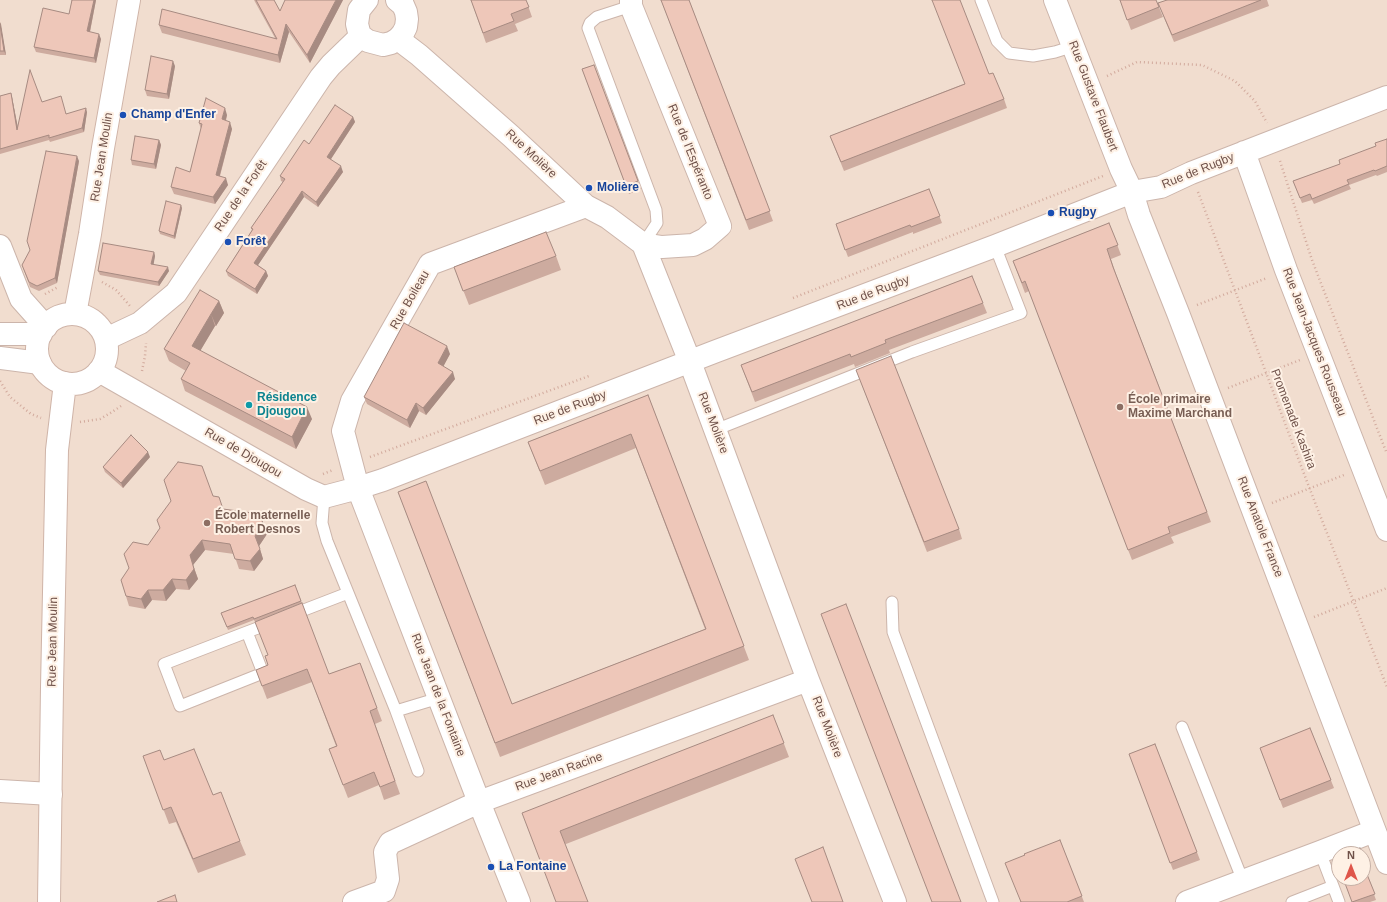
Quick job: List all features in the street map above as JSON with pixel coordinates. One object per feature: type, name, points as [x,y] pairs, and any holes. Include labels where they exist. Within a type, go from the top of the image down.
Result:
[{"type":"street","name":"Rue Jean Moulin","points":[[75,314],[90,234],[103,148],[129,0]]},
{"type":"street","points":[[367,0],[359,10],[357,18],[357,24],[361,36],[368,41],[383,44],[391,43],[403,34],[407,20],[406,12],[401,2]]},
{"type":"street","name":"Rue Gustave Flaubert","points":[[1055,0],[1121,169],[1132,192]]},
{"type":"street","name":"Rue de l'Espéranto","points":[[631,3],[720,226],[705,240],[693,245],[662,247],[642,244]]},
{"type":"street","name":"Rue de la Forêt","points":[[106,339],[140,323],[176,293],[321,77],[331,65],[361,36]]},
{"type":"street","name":"Rue Molière","points":[[398,39],[419,55],[512,136],[586,206],[607,217],[642,244],[663,292],[690,362],[808,680],[895,902]]},
{"type":"street","name":"Rue de Rugby","points":[[358,488],[383,480],[995,246],[1132,192],[1161,187],[1190,173],[1387,97]]},
{"type":"street","name":"Rue Jean-Jacques Rousseau","points":[[1244,152],[1286,270],[1387,530]]},
{"type":"street","name":"Rue Anatole France","points":[[1132,192],[1139,215],[1178,313],[1387,863]]},
{"type":"street","name":"Rue Boileau","points":[[358,488],[343,431],[352,401],[430,264],[586,206]]},
{"type":"street","points":[[0,246],[22,299],[43,330]]},
{"type":"street","points":[[75,314],[94,322],[106,339],[107,350],[105,362],[99,371],[92,378],[84,382],[74,384],[65,383],[50,376],[44,370],[40,363],[38,348],[43,330],[52,321],[59,317],[75,314]]},
{"type":"street","points":[[0,334],[43,330]]},
{"type":"street","points":[[0,358],[40,363]]},
{"type":"street","name":"Rue de Djougou","points":[[99,371],[128,397],[324,497]]},
{"type":"street","name":"Rue Jean Moulin","points":[[49,902],[57,450],[65,383]]},
{"type":"street","points":[[324,497],[358,488]]},
{"type":"street","name":"Rue Jean de la Fontaine","points":[[358,488],[519,902]]},
{"type":"street","name":"Rue Jean Racine","points":[[354,902],[384,891],[388,879],[385,852],[390,843],[479,802],[808,680]]},
{"type":"street","points":[[0,791],[51,794]]},
{"type":"street","points":[[1187,902],[1215,897],[1243,881],[1374,831]]},
{"type":"lane","points":[[981,0],[997,41],[1009,53],[1033,56],[1055,52],[1074,46]]},
{"type":"lane","points":[[631,3],[597,17],[590,23],[588,28],[656,210],[657,223],[642,244]]},
{"type":"lane","points":[[715,430],[912,352],[1020,313],[995,246]]},
{"type":"lane","points":[[324,497],[322,523],[327,541],[396,711],[418,772]]},
{"type":"lane","points":[[247,632],[263,673],[180,706],[164,664],[348,593]]},
{"type":"lane","points":[[892,602],[893,632],[993,902]]},
{"type":"lane","points":[[396,711],[439,698]]},
{"type":"lane","points":[[1182,727],[1243,881]]},
{"type":"lane","points":[[1320,852],[1331,881]]},
{"type":"lane","points":[[1292,902],[1333,886],[1339,902]]},
{"type":"path","points":[[1089,85],[1138,62],[1202,65],[1235,81],[1255,101],[1267,123],[1280,138],[1280,162],[1312,260],[1387,454]]},
{"type":"path","name":"Promenade Kashira","points":[[1190,173],[1309,488],[1387,687]]},
{"type":"path","points":[[1178,313],[1312,260]]},
{"type":"path","points":[[99,280],[116,290],[134,311]]},
{"type":"path","points":[[38,294],[45,294],[60,286]]},
{"type":"path","points":[[142,368],[146,356],[146,339]]},
{"type":"path","points":[[1209,395],[1344,342]]},
{"type":"path","points":[[0,381],[10,397],[21,408],[31,414],[47,420]]},
{"type":"path","points":[[76,422],[100,419],[112,412],[128,397]]},
{"type":"path","points":[[1253,510],[1363,467]]},
{"type":"path","points":[[1297,624],[1387,588]]},
{"type":"shaded area","points":[[0,0],[1387,0],[1387,902],[0,902]]},
{"type":"building","points":[[72,0],[94,0],[87,31],[99,34],[94,58],[34,47],[43,8],[69,14]]},
{"type":"building","points":[[256,0],[274,0],[280,11],[285,0],[336,0],[307,55],[286,24],[278,55],[159,25],[162,9],[277,39]]},
{"type":"building","points":[[471,0],[526,0],[529,7],[511,14],[514,21],[483,33]]},
{"type":"building","points":[[661,0],[689,0],[770,211],[746,220]]},
{"type":"building","points":[[932,0],[960,0],[989,74],[993,73],[1004,99],[841,162],[830,136],[965,84]]},
{"type":"building","points":[[1120,0],[1156,0],[1159,7],[1127,20]]},
{"type":"building","points":[[1167,0],[1261,0],[1172,35],[1158,3]]},
{"type":"building","points":[[0,24],[4,51],[0,51]]},
{"type":"building","points":[[151,56],[173,61],[167,94],[145,90]]},
{"type":"building","points":[[594,65],[638,181],[626,186],[582,69]]},
{"type":"building","points":[[30,70],[42,102],[61,96],[66,114],[86,108],[82,128],[49,138],[49,135],[0,149],[0,96],[11,93],[17,130]]},
{"type":"building","points":[[206,98],[225,108],[222,119],[230,122],[216,175],[226,178],[213,197],[171,187],[176,167],[190,172],[202,124],[199,123]]},
{"type":"building","points":[[335,105],[353,117],[327,157],[341,166],[316,202],[302,191],[254,263],[266,271],[255,289],[226,271],[253,229],[251,228],[285,179],[280,176],[304,140],[309,144]]},
{"type":"building","points":[[135,136],[159,140],[154,164],[131,160]]},
{"type":"building","points":[[1387,139],[1387,166],[1347,180],[1349,184],[1312,199],[1310,194],[1300,198],[1293,181],[1340,164],[1339,160],[1376,146],[1375,143]]},
{"type":"building","points":[[46,151],[77,156],[55,278],[37,286],[29,282],[22,265],[30,250],[27,241]]},
{"type":"building","points":[[929,189],[940,216],[911,227],[910,225],[845,250],[836,224]]},
{"type":"building","points":[[166,201],[181,205],[174,236],[159,231]]},
{"type":"building","name":"École primaire Maxime Marchand","points":[[1109,223],[1118,245],[1107,249],[1113,267],[1207,512],[1168,527],[1170,533],[1128,550],[1025,281],[1022,283],[1013,261]]},
{"type":"building","points":[[546,232],[556,256],[463,291],[454,267]]},
{"type":"building","points":[[103,243],[154,252],[151,264],[168,267],[158,282],[98,271]]},
{"type":"building","points":[[972,276],[983,303],[885,340],[886,343],[851,357],[850,354],[752,392],[741,365]]},
{"type":"building","points":[[200,290],[219,301],[192,346],[307,407],[292,437],[181,379],[190,363],[164,349]]},
{"type":"building","points":[[404,323],[447,346],[438,363],[453,372],[423,408],[416,403],[407,420],[364,397]]},
{"type":"building","points":[[891,356],[959,529],[924,542],[856,370]]},
{"type":"building","points":[[648,395],[744,646],[495,743],[398,492],[426,481],[512,704],[706,629],[631,434],[540,471],[528,442]]},
{"type":"building","points":[[131,435],[148,452],[121,483],[103,467]]},
{"type":"building","points":[[178,462],[202,466],[213,496],[219,497],[223,509],[260,514],[263,524],[255,536],[260,549],[250,561],[235,559],[230,544],[202,540],[190,555],[194,569],[186,580],[172,579],[163,590],[148,590],[141,599],[126,596],[121,580],[129,568],[124,554],[133,542],[148,545],[160,528],[157,520],[171,501],[164,480]]},
{"type":"building","points":[[295,585],[301,601],[254,619],[253,617],[227,627],[221,613]]},
{"type":"building","points":[[302,603],[329,674],[360,663],[377,708],[370,711],[395,781],[380,787],[374,772],[343,785],[329,749],[337,746],[307,669],[262,686],[256,670],[268,665],[265,656],[268,655],[255,622]]},
{"type":"building","points":[[846,604],[961,902],[932,902],[821,614]]},
{"type":"building","points":[[773,715],[784,743],[560,831],[588,902],[556,902],[522,813]]},
{"type":"building","points":[[1310,728],[1331,780],[1280,800],[1260,748]]},
{"type":"building","points":[[1155,744],[1197,852],[1170,863],[1129,754]]},
{"type":"building","points":[[194,749],[213,795],[221,792],[240,841],[193,859],[171,807],[163,810],[143,756],[160,750],[164,760]]},
{"type":"building","points":[[1060,840],[1082,896],[1067,902],[1021,902],[1005,863]]},
{"type":"building","points":[[823,847],[843,902],[812,902],[795,859]]},
{"type":"building","points":[[1371,884],[1375,894],[1352,902],[1346,886],[1371,886]]},
{"type":"building","points":[[175,895],[177,902],[157,902]]},
{"type":"place","name":"Champ d'Enfer","points":[[123,115]]},
{"type":"place","name":"Molière","points":[[589,188]]},
{"type":"place","name":"Rugby","points":[[1051,213]]},
{"type":"place","name":"Forêt","points":[[228,242]]},
{"type":"place","name":"Résidence Djougou","points":[[249,405]]},
{"type":"place","name":"École primaire Maxime Marchand","points":[[1120,407]]},
{"type":"place","name":"École maternelle Robert Desnos","points":[[207,523]]},
{"type":"place","name":"La Fontaine","points":[[491,867]]}]
